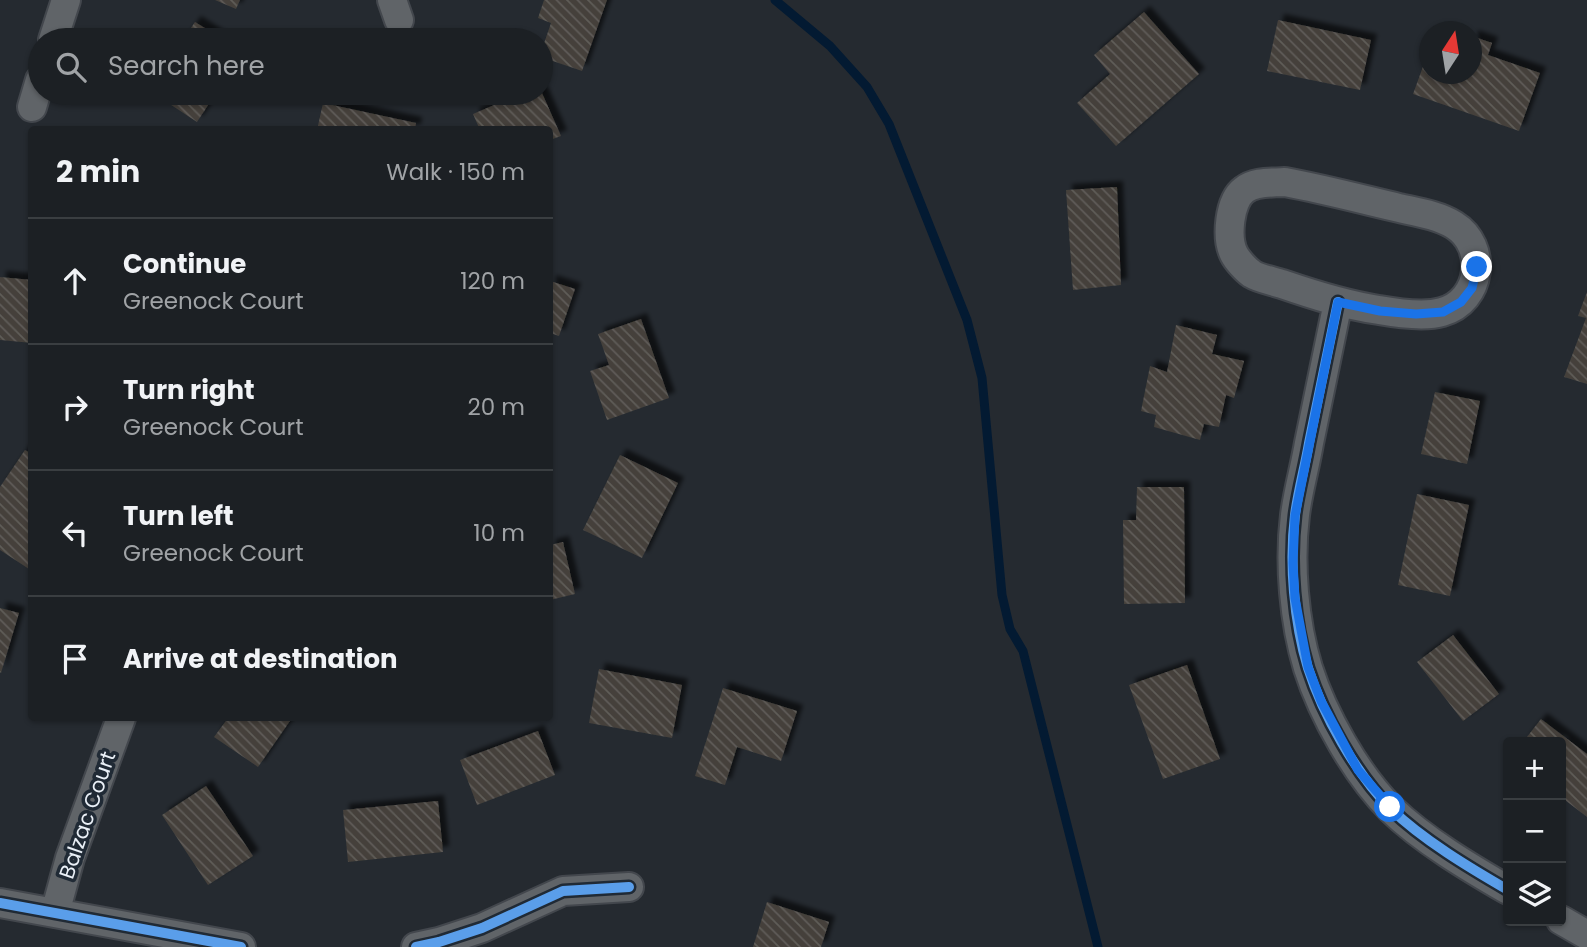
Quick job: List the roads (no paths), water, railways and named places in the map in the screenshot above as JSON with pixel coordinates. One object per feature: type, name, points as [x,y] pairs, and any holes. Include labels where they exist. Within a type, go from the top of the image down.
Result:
[{"type":"street","points":[[57,28],[65,0]]},
{"type":"street","points":[[1285,182],[1435,217],[1454,225],[1468,236],[1473,246],[1477,267],[1472,288],[1461,302],[1443,312],[1392,312],[1338,302],[1251,273],[1234,254],[1229,235],[1231,216],[1235,199],[1245,189],[1259,183],[1285,182]]},
{"type":"street","points":[[1338,302],[1295,516],[1295,598],[1308,667],[1321,701],[1358,770],[1390,807],[1418,833],[1503,887]]},
{"type":"street","name":"Balzac Court","points":[[55,913],[70,858],[120,721]]},
{"type":"street","points":[[416,947],[482,928],[563,891],[629,887]]},
{"type":"street","points":[[0,903],[241,947]]},
{"type":"street","points":[[1566,923],[1587,935]]},
{"type":"waterway","points":[[775,0],[830,46],[867,87],[889,124],[967,320],[982,378],[1002,595],[1010,629],[1023,651],[1098,947]]}]
